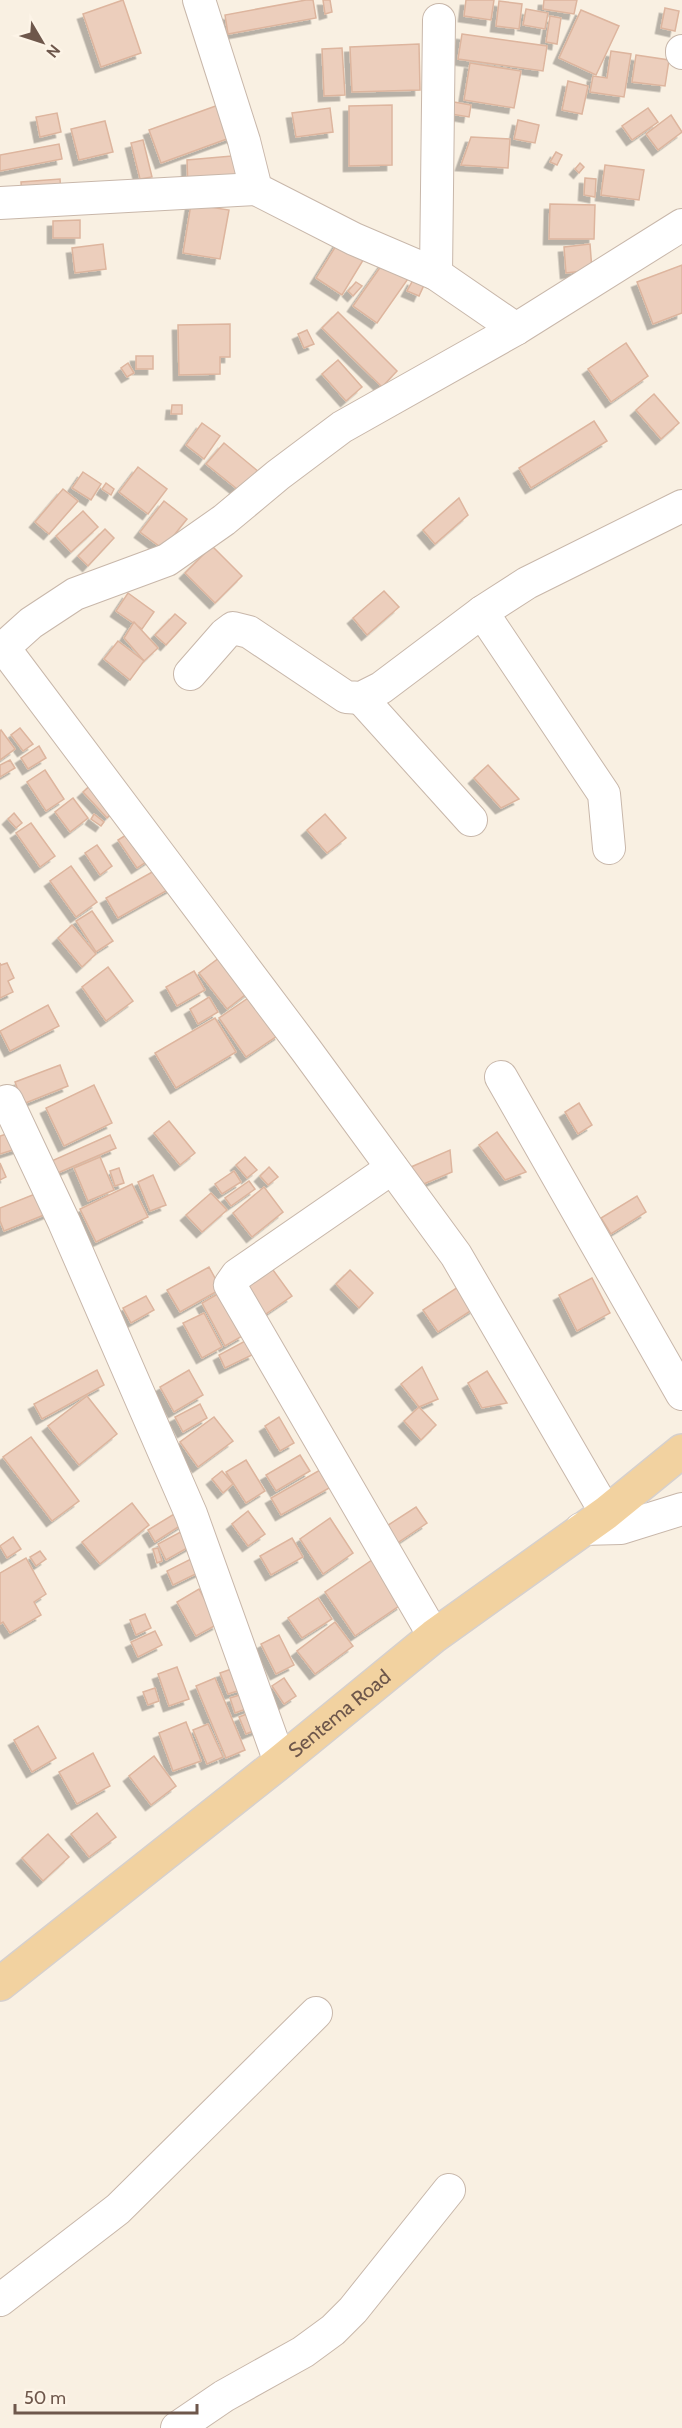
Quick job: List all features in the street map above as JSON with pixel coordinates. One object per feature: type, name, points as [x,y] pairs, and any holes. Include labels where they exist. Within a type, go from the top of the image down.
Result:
[{"type":"main road","name":"Sentema Road","points":[[0,1984],[280,1762],[434,1636],[593,1521],[682,1451]]},
{"type":"street","points":[[199,0],[244,141],[256,189]]},
{"type":"street","points":[[436,274],[439,20]]},
{"type":"street","points":[[0,203],[256,189],[354,239],[436,274],[516,329]]},
{"type":"street","points":[[682,225],[516,329],[342,426],[224,520],[167,560],[75,594],[31,623],[2,649],[456,1255],[593,1521],[621,1528],[682,1509]]},
{"type":"street","points":[[189,674],[233,628],[249,632],[346,697],[361,698],[381,688],[482,612],[527,583],[682,506]]},
{"type":"street","points":[[482,612],[604,794],[609,848]]},
{"type":"street","points":[[361,698],[471,820]]},
{"type":"street","points":[[501,1077],[682,1394]]},
{"type":"street","points":[[7,1101],[64,1222],[191,1514],[280,1762]]},
{"type":"street","points":[[392,1168],[237,1275],[230,1285],[434,1636]]},
{"type":"street","points":[[0,2300],[118,2209],[316,2013]]},
{"type":"street","points":[[177,2428],[225,2396],[303,2352],[333,2330],[353,2310],[449,2190]]},
{"type":"building","points":[[123,0],[141,53],[101,67],[83,14]]},
{"type":"building","points":[[313,0],[316,18],[228,34],[225,15]]},
{"type":"building","points":[[323,0],[330,0],[332,12],[325,14]]},
{"type":"building","points":[[466,0],[494,0],[491,20],[464,16]]},
{"type":"building","points":[[544,0],[577,0],[574,14],[543,9]]},
{"type":"building","points":[[499,1],[522,4],[519,29],[496,26]]},
{"type":"building","points":[[665,8],[679,11],[675,31],[661,28]]},
{"type":"building","points":[[526,9],[548,13],[545,29],[523,25]]},
{"type":"building","points":[[581,10],[619,26],[596,75],[559,58]]},
{"type":"building","points":[[550,16],[561,18],[557,44],[546,42]]},
{"type":"building","points":[[462,34],[547,46],[543,71],[458,59]]},
{"type":"building","points":[[419,44],[420,90],[352,92],[350,47]]},
{"type":"building","points":[[342,48],[345,95],[324,96],[322,49]]},
{"type":"building","points":[[611,51],[631,54],[624,97],[590,92],[593,76],[607,78]]},
{"type":"building","points":[[636,55],[669,60],[665,86],[632,82]]},
{"type":"building","points":[[470,63],[521,71],[514,108],[464,100]]},
{"type":"building","points":[[568,81],[588,86],[582,114],[562,110]]},
{"type":"building","points":[[454,102],[471,105],[469,117],[451,114]]},
{"type":"building","points":[[224,103],[235,136],[161,163],[149,130]]},
{"type":"building","points":[[392,105],[392,165],[349,166],[349,106]]},
{"type":"building","points":[[330,108],[333,132],[296,137],[292,113]]},
{"type":"building","points":[[648,108],[658,122],[632,140],[622,126]]},
{"type":"building","points":[[57,113],[61,132],[40,137],[36,117]]},
{"type":"building","points":[[671,115],[682,132],[658,150],[646,134]]},
{"type":"building","points":[[518,120],[539,125],[535,143],[514,139]]},
{"type":"building","points":[[105,121],[113,152],[79,160],[71,129]]},
{"type":"building","points":[[471,137],[510,139],[508,168],[461,165]]},
{"type":"building","points":[[143,140],[152,177],[140,179],[131,143]]},
{"type":"building","points":[[59,144],[62,159],[0,171],[0,155]]},
{"type":"building","points":[[556,152],[562,155],[557,165],[550,162]]},
{"type":"building","points":[[243,155],[245,184],[188,189],[187,160]]},
{"type":"building","points":[[580,163],[584,167],[579,173],[575,169]]},
{"type":"building","points":[[605,165],[644,170],[639,200],[601,195]]},
{"type":"building","points":[[585,178],[596,179],[595,197],[584,195]]},
{"type":"building","points":[[60,179],[61,193],[22,196],[21,182]]},
{"type":"building","points":[[191,204],[229,210],[220,259],[183,253]]},
{"type":"building","points":[[550,204],[595,205],[594,239],[549,239]]},
{"type":"building","points":[[80,220],[80,238],[53,238],[53,221]]},
{"type":"building","points":[[339,241],[365,257],[342,295],[316,278]]},
{"type":"building","points":[[103,244],[106,269],[75,273],[72,248]]},
{"type":"building","points":[[590,244],[592,270],[566,273],[564,247]]},
{"type":"building","points":[[386,259],[410,276],[377,323],[353,306]]},
{"type":"building","points":[[682,265],[682,313],[653,324],[637,282]]},
{"type":"building","points":[[413,280],[424,285],[419,296],[407,291]]},
{"type":"building","points":[[356,282],[362,286],[353,296],[348,291]]},
{"type":"building","points":[[338,312],[397,371],[382,387],[322,328]]},
{"type":"building","points":[[230,324],[230,357],[220,357],[220,374],[179,375],[178,325]]},
{"type":"building","points":[[307,330],[314,344],[304,348],[298,334]]},
{"type":"building","points":[[626,343],[648,376],[611,402],[588,369]]},
{"type":"building","points":[[136,356],[153,356],[153,369],[136,369]]},
{"type":"building","points":[[338,360],[362,387],[346,401],[322,374]]},
{"type":"building","points":[[128,363],[134,373],[127,377],[121,368]]},
{"type":"building","points":[[654,394],[679,423],[661,439],[636,410]]},
{"type":"building","points":[[172,405],[182,405],[182,414],[171,414]]},
{"type":"building","points":[[594,421],[607,441],[531,488],[519,468]]},
{"type":"building","points":[[202,423],[220,436],[204,459],[186,445]]},
{"type":"building","points":[[224,443],[259,472],[242,493],[206,464]]},
{"type":"building","points":[[138,467],[167,489],[148,514],[119,492]]},
{"type":"building","points":[[83,472],[101,484],[91,500],[72,488]]},
{"type":"building","points":[[106,483],[114,489],[111,495],[102,489]]},
{"type":"building","points":[[63,489],[78,501],[49,534],[35,522]]},
{"type":"building","points":[[459,498],[468,515],[435,544],[423,530]]},
{"type":"building","points":[[164,501],[187,519],[163,549],[140,532]]},
{"type":"building","points":[[83,511],[98,527],[71,552],[56,536]]},
{"type":"building","points":[[105,529],[114,538],[88,566],[78,556]]},
{"type":"building","points":[[212,546],[242,576],[215,603],[185,573]]},
{"type":"building","points":[[384,591],[399,607],[367,635],[353,618]]},
{"type":"building","points":[[128,593],[154,612],[142,629],[116,611]]},
{"type":"building","points":[[175,614],[186,623],[166,645],[155,635]]},
{"type":"building","points":[[134,622],[158,648],[144,661],[124,638]]},
{"type":"building","points":[[118,641],[144,661],[130,680],[104,659]]},
{"type":"building","points":[[20,728],[33,744],[23,751],[11,735]]},
{"type":"building","points":[[0,731],[15,749],[0,760]]},
{"type":"building","points":[[39,746],[46,758],[28,769],[21,758]]},
{"type":"building","points":[[10,760],[15,768],[0,777],[0,765]]},
{"type":"building","points":[[488,765],[519,799],[501,808],[474,778]]},
{"type":"building","points":[[45,770],[64,799],[46,811],[27,782]]},
{"type":"building","points":[[96,780],[119,806],[107,818],[83,792]]},
{"type":"building","points":[[73,798],[88,818],[70,832],[55,812]]},
{"type":"building","points":[[14,813],[22,823],[16,828],[8,819]]},
{"type":"building","points":[[94,814],[104,822],[101,826],[91,819]]},
{"type":"building","points":[[325,814],[346,838],[327,853],[307,830]]},
{"type":"building","points":[[31,823],[55,856],[40,867],[16,833]]},
{"type":"building","points":[[134,830],[152,858],[137,868],[118,840]]},
{"type":"building","points":[[97,845],[112,866],[100,875],[85,853]]},
{"type":"building","points":[[71,866],[97,902],[76,917],[50,881]]},
{"type":"building","points":[[161,867],[173,887],[118,918],[106,898]]},
{"type":"building","points":[[92,911],[113,941],[96,952],[76,921]]},
{"type":"building","points":[[72,925],[96,954],[82,967],[58,938]]},
{"type":"building","points":[[227,952],[254,988],[227,1009],[199,973]]},
{"type":"building","points":[[0,963],[1,965],[7,963],[14,978],[8,981],[13,992],[0,998]]},
{"type":"building","points":[[108,967],[133,1001],[106,1021],[82,987]]},
{"type":"building","points":[[194,971],[205,990],[177,1006],[166,987]]},
{"type":"building","points":[[254,994],[280,1034],[246,1057],[219,1018]]},
{"type":"building","points":[[209,997],[218,1012],[198,1024],[190,1009]]},
{"type":"building","points":[[48,1005],[59,1026],[10,1051],[0,1031]]},
{"type":"building","points":[[215,1018],[236,1052],[176,1088],[155,1053]]},
{"type":"building","points":[[60,1065],[68,1086],[23,1104],[15,1082]]},
{"type":"building","points":[[94,1085],[112,1123],[64,1146],[46,1108]]},
{"type":"building","points":[[579,1103],[592,1125],[578,1134],[565,1112]]},
{"type":"building","points":[[169,1121],[195,1153],[180,1165],[154,1133]]},
{"type":"building","points":[[13,1132],[19,1148],[0,1154],[0,1136]]},
{"type":"building","points":[[497,1132],[526,1172],[505,1180],[479,1145]]},
{"type":"building","points":[[110,1135],[116,1148],[53,1175],[47,1163]]},
{"type":"building","points":[[450,1150],[452,1172],[419,1186],[411,1167]]},
{"type":"building","points":[[100,1157],[114,1190],[88,1201],[74,1168]]},
{"type":"building","points":[[245,1157],[257,1170],[247,1178],[236,1165]]},
{"type":"building","points":[[0,1163],[6,1177],[0,1180]]},
{"type":"building","points":[[269,1167],[278,1177],[268,1185],[260,1176]]},
{"type":"building","points":[[119,1168],[124,1183],[115,1186],[110,1171]]},
{"type":"building","points":[[234,1171],[241,1182],[222,1194],[215,1184]]},
{"type":"building","points":[[153,1175],[166,1205],[150,1211],[138,1182]]},
{"type":"building","points":[[249,1181],[255,1189],[231,1206],[225,1198]]},
{"type":"building","points":[[132,1184],[148,1217],[96,1242],[80,1209]]},
{"type":"building","points":[[264,1187],[283,1212],[252,1237],[233,1213]]},
{"type":"building","points":[[45,1190],[54,1211],[4,1231],[0,1221],[0,1208]]},
{"type":"building","points":[[211,1193],[227,1210],[202,1232],[186,1215]]},
{"type":"building","points":[[637,1196],[646,1212],[611,1234],[601,1218]]},
{"type":"building","points":[[265,1259],[292,1296],[263,1316],[236,1279]]},
{"type":"building","points":[[209,1267],[221,1289],[180,1312],[167,1290]]},
{"type":"building","points":[[350,1270],[373,1293],[359,1308],[336,1284]]},
{"type":"building","points":[[592,1278],[610,1313],[577,1331],[559,1295]]},
{"type":"building","points":[[461,1285],[475,1308],[438,1332],[423,1310]]},
{"type":"building","points":[[221,1292],[244,1335],[225,1346],[202,1303]]},
{"type":"building","points":[[146,1296],[154,1310],[131,1323],[123,1308]]},
{"type":"building","points":[[204,1313],[222,1347],[202,1358],[183,1323]]},
{"type":"building","points":[[247,1340],[254,1354],[225,1368],[219,1355]]},
{"type":"building","points":[[422,1367],[438,1399],[419,1407],[401,1384]]},
{"type":"building","points":[[97,1370],[104,1385],[42,1419],[34,1404]]},
{"type":"building","points":[[189,1370],[203,1395],[174,1412],[160,1387]]},
{"type":"building","points":[[487,1371],[507,1403],[482,1408],[468,1383]]},
{"type":"building","points":[[87,1396],[117,1434],[79,1465],[48,1426]]},
{"type":"building","points":[[200,1404],[207,1418],[183,1432],[175,1417]]},
{"type":"building","points":[[419,1407],[436,1425],[421,1440],[404,1421]]},
{"type":"building","points":[[214,1417],[233,1441],[198,1467],[180,1442]]},
{"type":"building","points":[[279,1417],[294,1443],[280,1451],[265,1426]]},
{"type":"building","points":[[31,1437],[79,1501],[52,1521],[3,1457]]},
{"type":"building","points":[[300,1455],[310,1471],[276,1491],[266,1475]]},
{"type":"building","points":[[246,1460],[265,1491],[246,1503],[226,1472]]},
{"type":"building","points":[[320,1470],[331,1487],[281,1515],[271,1498]]},
{"type":"building","points":[[222,1471],[233,1484],[223,1493],[212,1479]]},
{"type":"building","points":[[132,1503],[149,1525],[100,1564],[82,1542]]},
{"type":"building","points":[[416,1507],[427,1523],[390,1548],[379,1531]]},
{"type":"building","points":[[179,1511],[186,1522],[155,1542],[148,1530]]},
{"type":"building","points":[[248,1511],[265,1534],[248,1546],[232,1524]]},
{"type":"building","points":[[330,1518],[353,1553],[323,1574],[300,1539]]},
{"type":"building","points":[[188,1528],[196,1543],[166,1560],[158,1544]]},
{"type":"building","points":[[13,1537],[21,1549],[7,1558],[0,1546]]},
{"type":"building","points":[[292,1538],[303,1557],[271,1575],[260,1556]]},
{"type":"building","points":[[158,1548],[162,1561],[157,1563],[153,1549]]},
{"type":"building","points":[[40,1551],[46,1559],[36,1566],[30,1557]]},
{"type":"building","points":[[197,1556],[204,1570],[173,1585],[167,1571]]},
{"type":"building","points":[[26,1558],[46,1594],[34,1602],[41,1615],[10,1633],[3,1622],[0,1624],[0,1573]]},
{"type":"building","points":[[372,1560],[402,1604],[355,1636],[325,1592]]},
{"type":"building","points":[[199,1589],[218,1624],[196,1636],[177,1602]]},
{"type":"building","points":[[318,1598],[332,1619],[302,1638],[288,1618]]},
{"type":"building","points":[[145,1614],[151,1628],[136,1635],[130,1620]]},
{"type":"building","points":[[335,1622],[353,1646],[315,1674],[297,1651]]},
{"type":"building","points":[[155,1631],[162,1645],[138,1657],[131,1642]]},
{"type":"building","points":[[279,1635],[294,1665],[276,1674],[261,1644]]},
{"type":"building","points":[[177,1667],[189,1699],[169,1706],[158,1674]]},
{"type":"building","points":[[237,1667],[244,1689],[228,1694],[220,1673]]},
{"type":"building","points":[[215,1678],[245,1750],[226,1758],[196,1686]]},
{"type":"building","points":[[284,1678],[296,1696],[284,1704],[272,1686]]},
{"type":"building","points":[[155,1688],[159,1701],[148,1705],[143,1692]]},
{"type":"building","points":[[249,1692],[254,1706],[235,1713],[230,1698]]},
{"type":"building","points":[[254,1711],[261,1728],[246,1734],[239,1717]]},
{"type":"building","points":[[186,1722],[201,1761],[173,1771],[159,1733]]},
{"type":"building","points":[[208,1724],[223,1757],[207,1764],[193,1730]]},
{"type":"building","points":[[38,1726],[56,1758],[32,1772],[14,1740]]},
{"type":"building","points":[[93,1753],[110,1786],[77,1804],[59,1772]]},
{"type":"building","points":[[154,1756],[176,1786],[151,1805],[129,1776]]},
{"type":"building","points":[[97,1813],[116,1837],[89,1857],[71,1834]]},
{"type":"building","points":[[48,1834],[69,1857],[43,1881],[22,1858]]}]
